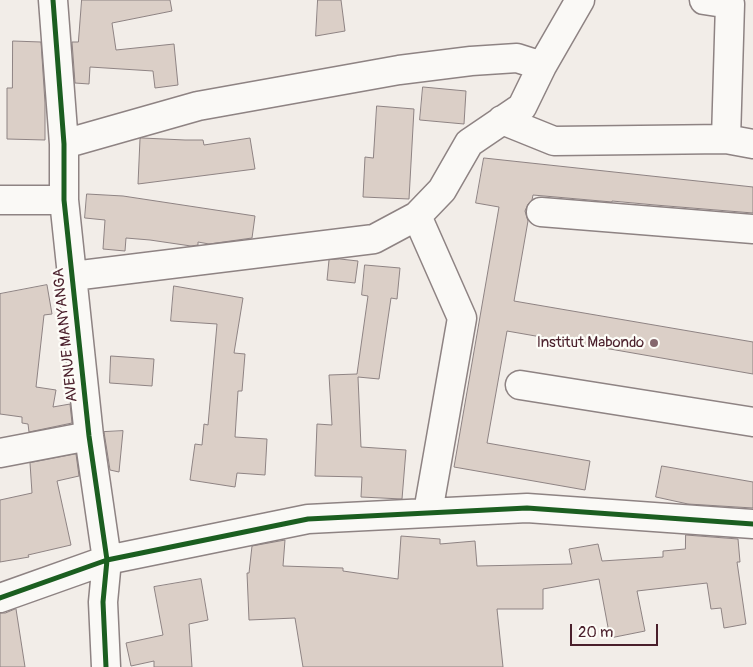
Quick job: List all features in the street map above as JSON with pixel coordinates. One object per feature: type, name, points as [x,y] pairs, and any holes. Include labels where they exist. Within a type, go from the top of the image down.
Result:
[{"type":"street","name":"AVENUE MANYANGA","points":[[53,0],[64,144],[64,200],[90,436],[106,560],[103,602],[106,667]]},
{"type":"street","points":[[73,276],[374,239],[417,216],[442,190],[469,143],[522,107],[542,66],[580,0]]},
{"type":"street","points":[[704,0],[737,7],[726,139]]},
{"type":"street","points":[[64,144],[198,106],[399,70],[471,61],[517,58],[542,66]]},
{"type":"street","points":[[502,120],[554,141],[726,139],[753,144]]},
{"type":"street","points":[[0,200],[64,200]]},
{"type":"street","points":[[541,212],[753,230]]},
{"type":"street","points":[[417,216],[462,318],[428,512]]},
{"type":"street","points":[[520,385],[753,422]]},
{"type":"street","points":[[0,453],[90,436]]},
{"type":"street","points":[[0,598],[106,560],[308,519],[527,508],[753,524]]},
{"type":"building","points":[[82,0],[170,0],[172,11],[112,23],[116,50],[174,44],[178,85],[155,88],[153,71],[90,67],[89,84],[75,83],[72,42],[78,42]]},
{"type":"building","points":[[318,0],[341,0],[345,31],[316,36]]},
{"type":"building","points":[[13,41],[41,42],[45,103],[45,140],[7,139],[7,88],[12,88]]},
{"type":"building","points":[[423,87],[466,91],[464,124],[420,120]]},
{"type":"building","points":[[377,106],[414,109],[409,199],[363,197],[365,157],[373,158]]},
{"type":"building","points":[[250,138],[255,169],[138,184],[140,139],[203,140],[204,145]]},
{"type":"building","points":[[484,158],[753,187],[753,213],[533,195],[532,200],[528,204],[525,211],[528,221],[514,301],[753,342],[753,374],[507,331],[487,443],[590,461],[585,490],[454,467],[499,207],[476,203]]},
{"type":"building","points":[[87,194],[123,196],[255,216],[252,238],[209,244],[198,242],[198,245],[191,246],[126,238],[125,251],[103,249],[105,220],[85,218]]},
{"type":"building","points":[[329,260],[358,261],[355,283],[327,280]]},
{"type":"building","points":[[365,265],[400,268],[397,299],[391,298],[379,379],[358,377],[361,447],[406,450],[402,499],[361,497],[362,477],[315,476],[317,424],[332,425],[329,375],[357,374],[368,296],[362,295]]},
{"type":"building","points":[[47,285],[52,314],[44,315],[36,387],[56,390],[53,407],[70,404],[72,423],[29,432],[28,424],[22,423],[22,417],[0,414],[0,294]]},
{"type":"building","points":[[174,286],[243,298],[234,353],[245,354],[242,391],[238,391],[235,437],[267,439],[265,475],[237,473],[235,487],[190,480],[195,444],[202,445],[204,424],[208,425],[217,324],[171,321]]},
{"type":"building","points":[[111,356],[154,359],[152,386],[110,383]]},
{"type":"building","points":[[123,431],[119,472],[110,470],[104,432]]},
{"type":"building","points":[[76,454],[79,476],[57,481],[71,545],[28,555],[29,557],[0,562],[0,500],[32,493],[30,463]]},
{"type":"building","points":[[662,466],[753,482],[753,508],[688,504],[656,497]]},
{"type":"building","points":[[686,535],[738,539],[740,562],[737,562],[746,624],[724,628],[721,608],[711,609],[707,583],[637,591],[645,631],[610,638],[599,579],[543,589],[543,609],[497,609],[503,667],[303,667],[295,618],[249,620],[247,573],[249,573],[252,546],[285,540],[283,566],[343,568],[343,571],[398,579],[401,536],[440,539],[440,544],[475,541],[477,566],[572,564],[569,549],[598,544],[602,561],[663,557],[663,551],[685,549]]},
{"type":"building","points":[[201,579],[208,620],[189,624],[192,667],[154,667],[154,661],[131,666],[126,643],[163,635],[154,587]]},
{"type":"building","points":[[16,609],[25,667],[0,667],[0,613]]},
{"type":"cycle path","points":[[53,0],[64,144],[64,200],[89,436],[107,560],[103,602],[106,667]]},
{"type":"cycle path","points":[[0,598],[107,560],[308,519],[527,508],[753,524]]},
{"type":"place","name":"Institut Mabondo","points":[[654,343]]}]
